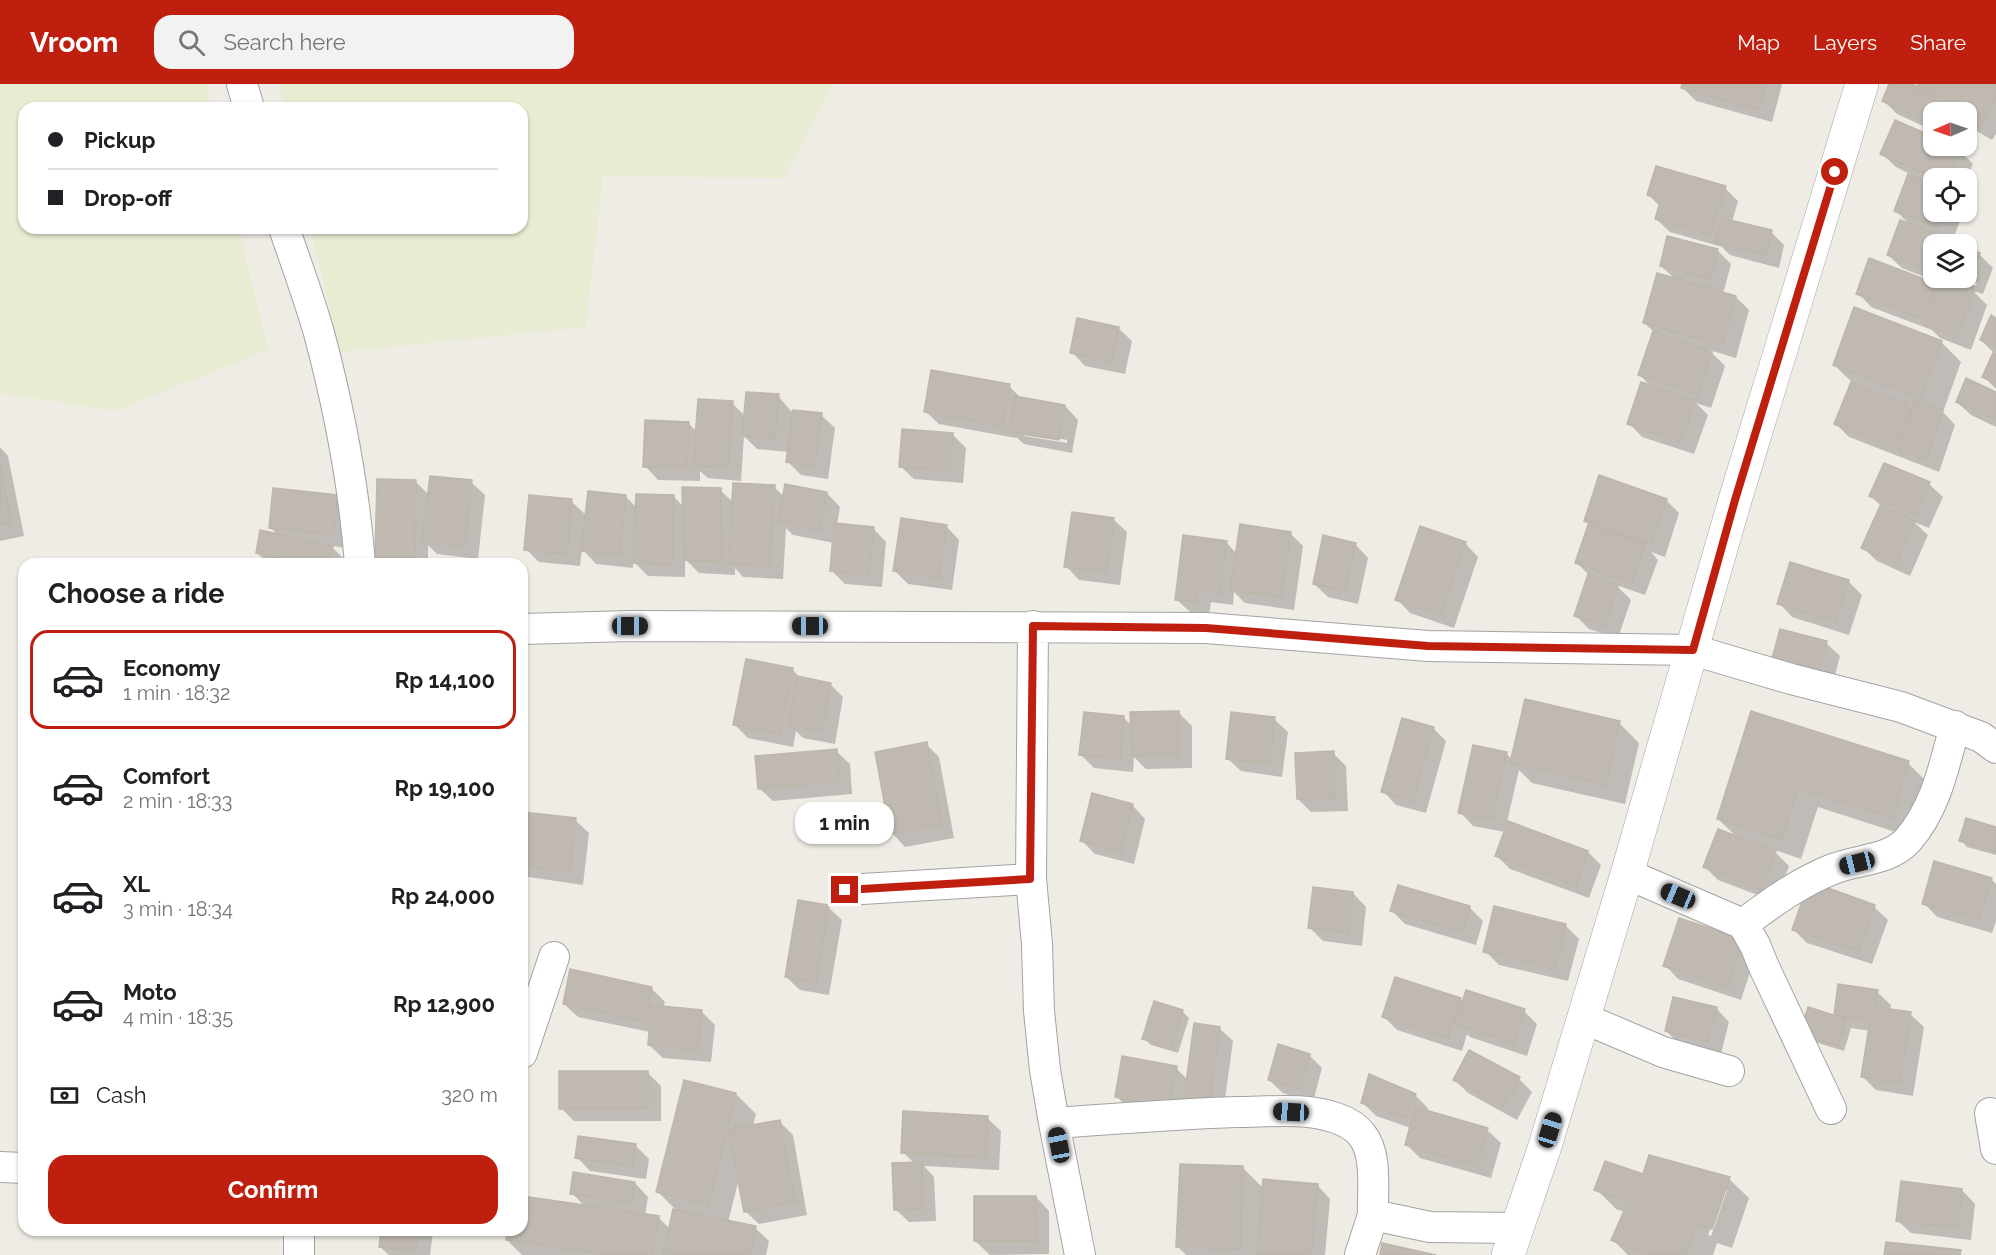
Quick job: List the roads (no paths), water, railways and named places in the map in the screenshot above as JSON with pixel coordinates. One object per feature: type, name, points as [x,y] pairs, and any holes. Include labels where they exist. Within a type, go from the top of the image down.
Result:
[{"type":"street","points":[[242,84],[247,102]]},
{"type":"street","points":[[1373,1215],[1513,1241],[1545,1146],[1628,874],[1735,500],[1862,84]]},
{"type":"street","points":[[286,234],[318,333],[343,436],[357,522],[360,558]]},
{"type":"street","points":[[528,630],[630,626],[1206,628],[1428,646],[1693,650],[1791,679],[1901,706],[1982,737],[1996,748]]},
{"type":"street","points":[[1033,626],[1030,879],[1037,944],[1039,1011],[1045,1070],[1080,1255]]},
{"type":"street","points":[[1743,924],[1794,888],[1834,868],[1890,854],[1909,839],[1932,804],[1955,726]]},
{"type":"street","points":[[1628,874],[1743,924],[1831,1108]]},
{"type":"street","points":[[845,890],[1030,879]]},
{"type":"street","points":[[528,1035],[554,957]]},
{"type":"street","points":[[1583,1018],[1663,1052],[1729,1071]]},
{"type":"street","points":[[1054,1123],[1184,1113],[1277,1111],[1304,1112],[1335,1118],[1350,1125],[1363,1136],[1372,1162],[1373,1215],[1360,1255]]},
{"type":"street","points":[[1990,1113],[1996,1149]]},
{"type":"street","points":[[0,1167],[18,1168]]},
{"type":"street","points":[[298,1236],[299,1255]]}]
